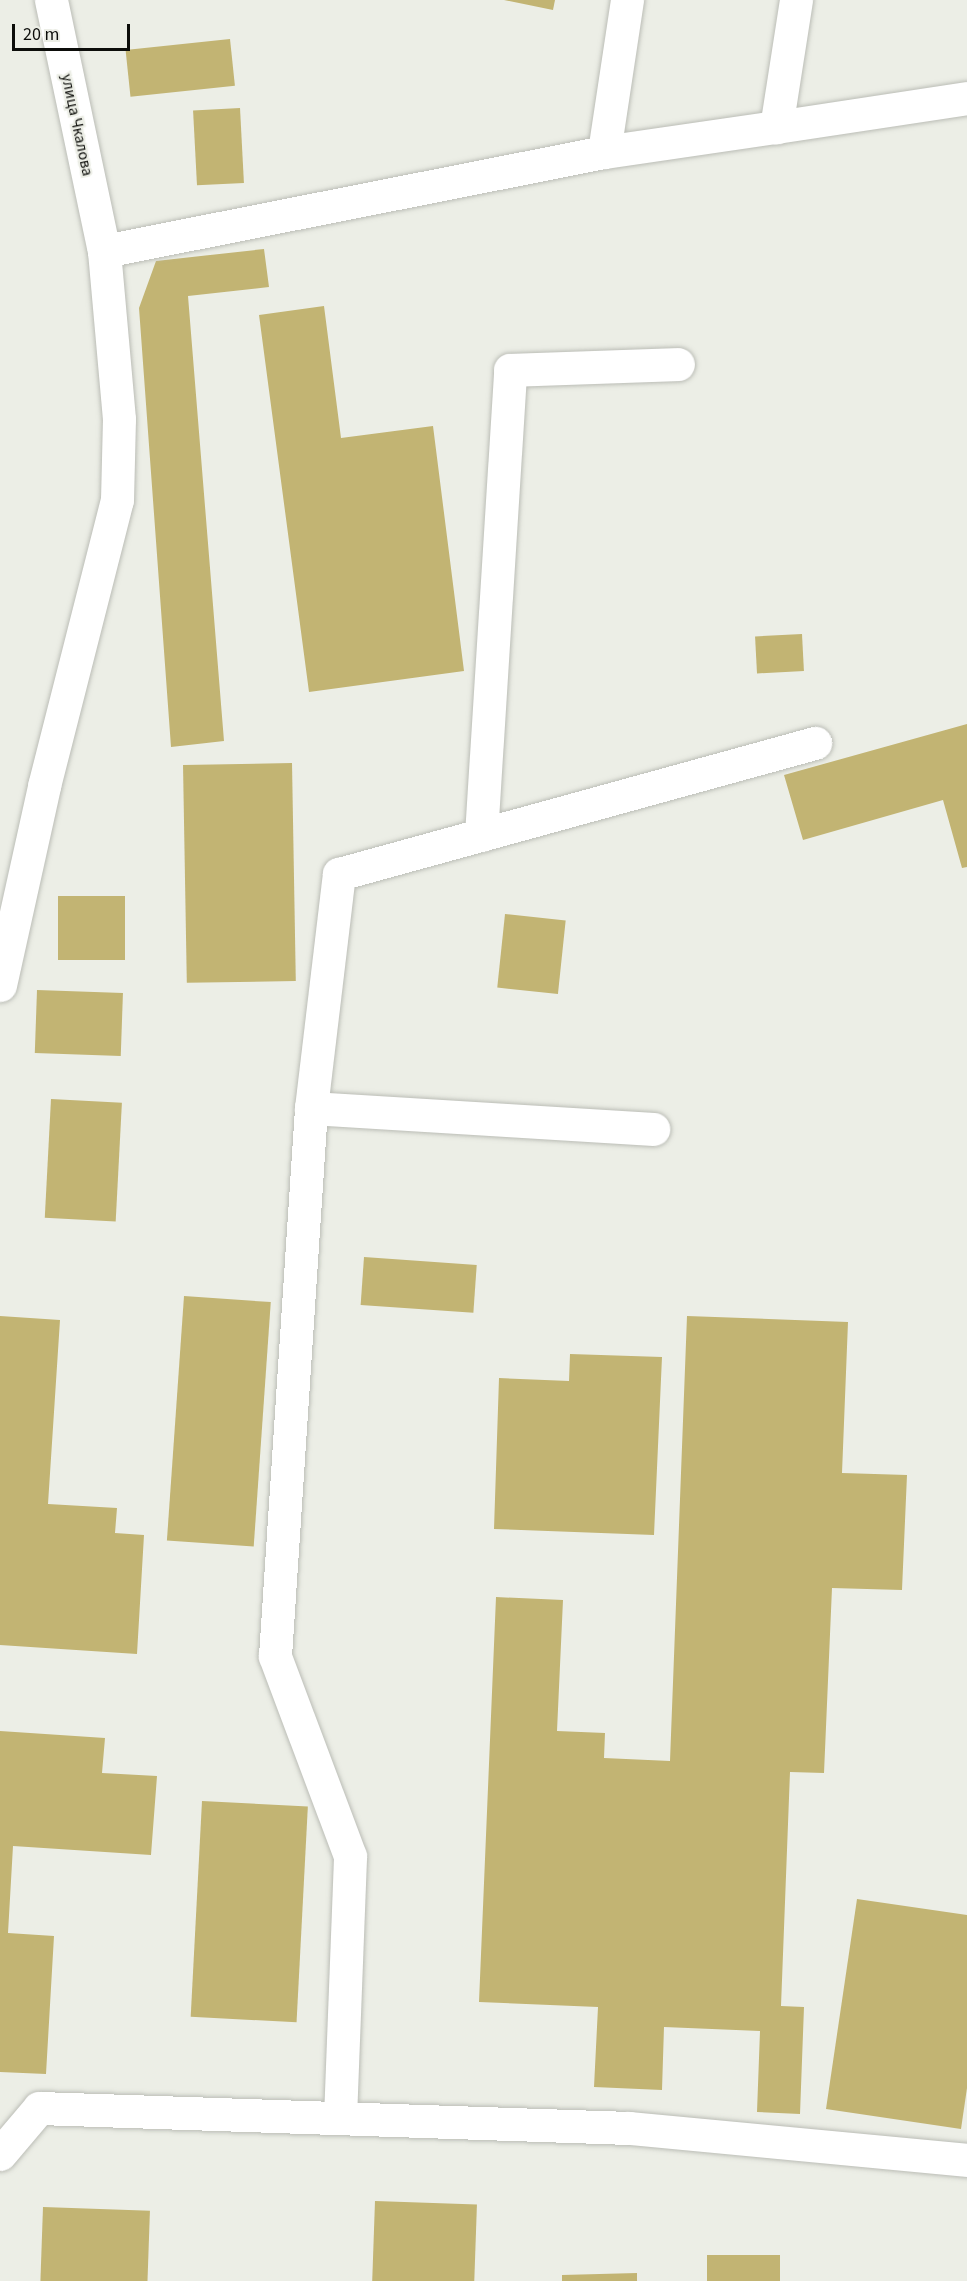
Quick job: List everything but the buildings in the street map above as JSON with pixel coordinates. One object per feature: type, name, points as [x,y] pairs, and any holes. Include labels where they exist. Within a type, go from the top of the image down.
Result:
[{"type":"street","name":"улица Чкалова","points":[[0,985],[44,786],[117,500],[119,419],[104,251],[51,0]]},
{"type":"street","points":[[604,152],[627,0]]},
{"type":"street","points":[[777,127],[796,0]]},
{"type":"street","points":[[104,251],[604,152],[967,98]]},
{"type":"street","points":[[481,835],[510,370],[678,364]]},
{"type":"street","points":[[340,2118],[350,1856],[275,1656],[311,1108],[339,874],[815,743]]},
{"type":"street","points":[[311,1108],[653,1129]]},
{"type":"street","points":[[0,2154],[39,2108],[629,2128],[967,2160]]}]
